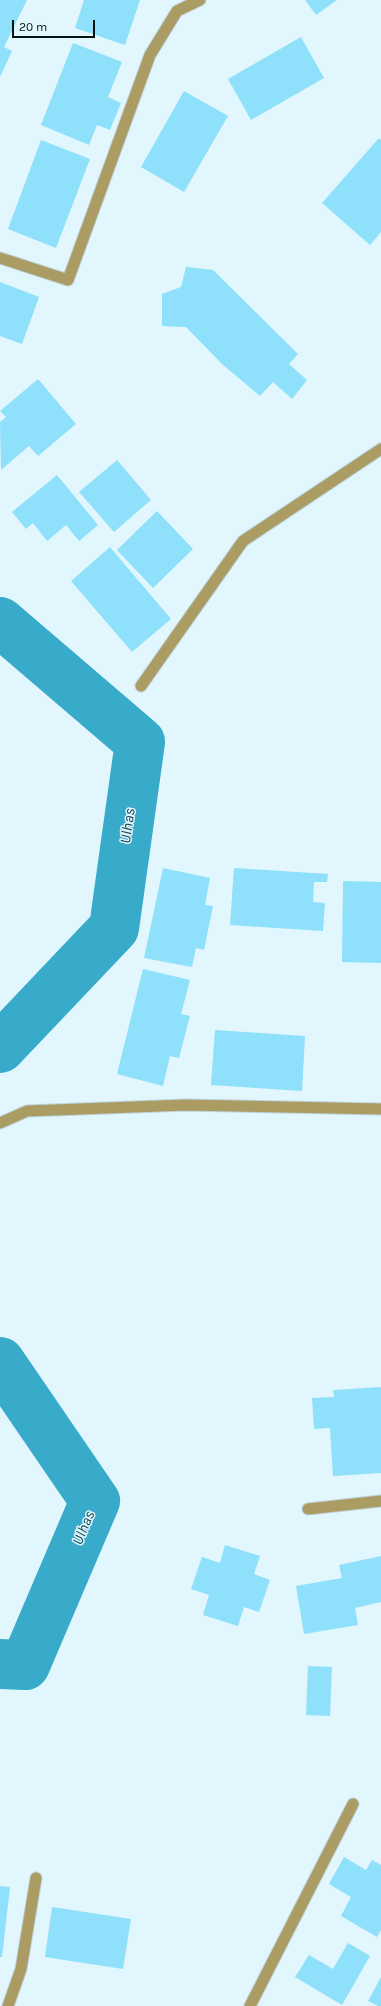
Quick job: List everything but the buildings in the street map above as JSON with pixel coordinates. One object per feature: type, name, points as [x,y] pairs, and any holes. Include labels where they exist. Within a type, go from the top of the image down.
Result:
[{"type":"street","points":[[0,258],[68,280],[150,55],[177,11],[200,0]]},
{"type":"street","points":[[141,686],[243,540],[381,449]]},
{"type":"street","points":[[0,1123],[27,1111],[186,1105],[381,1109]]},
{"type":"street","points":[[308,1509],[381,1501]]},
{"type":"street","points":[[250,2006],[353,1804]]},
{"type":"street","points":[[8,2006],[21,1969],[36,1878]]},
{"type":"waterway","name":"Ulhas","points":[[0,622],[140,742],[114,928],[0,1048]]},
{"type":"waterway","name":"Ulhas","points":[[0,1362],[95,1501],[25,1665],[0,1664]]}]
